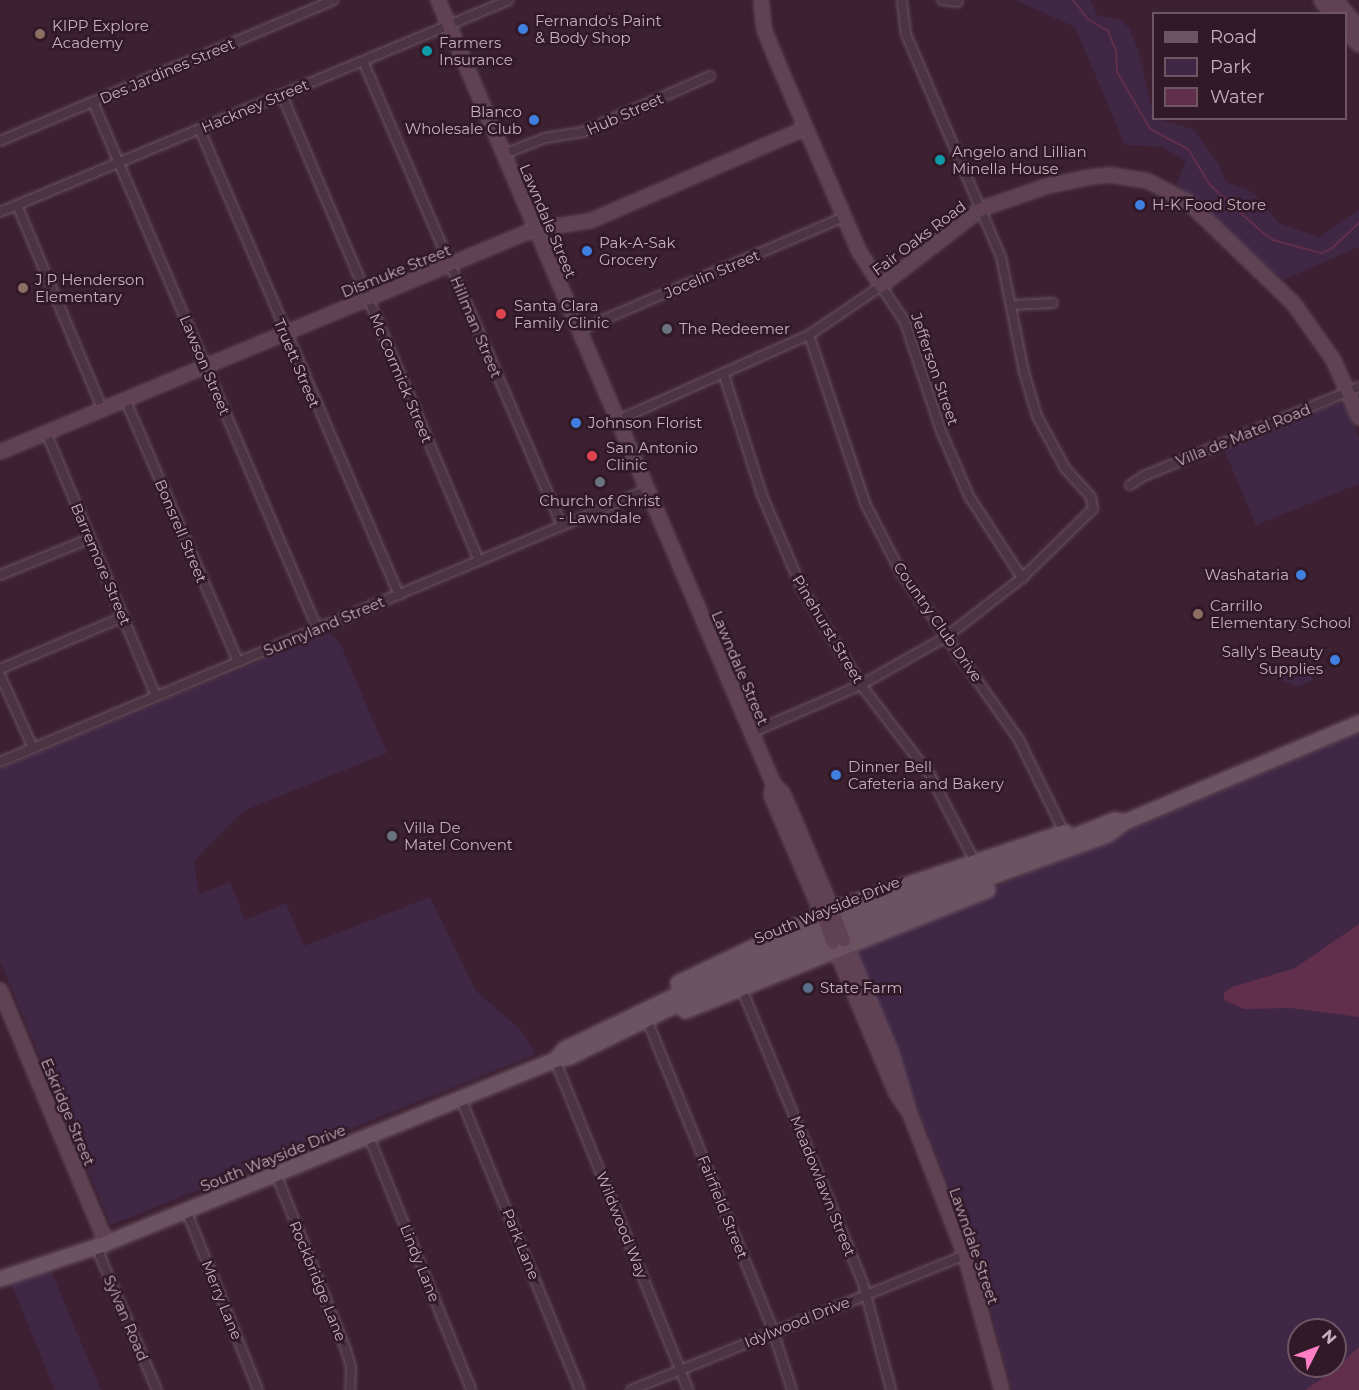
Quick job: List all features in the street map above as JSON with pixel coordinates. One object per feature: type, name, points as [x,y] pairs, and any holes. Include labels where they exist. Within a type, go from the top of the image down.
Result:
[{"type":"main road","name":"South Wayside Drive","points":[[0,1279],[102,1245],[555,1060],[767,952],[913,893],[1107,829],[1359,723]]},
{"type":"main road","points":[[598,1040],[619,1015],[670,987],[828,916],[974,861],[1064,832],[1107,829]]},
{"type":"main road","points":[[598,1040],[650,1027],[840,945],[1057,862],[1107,829]]},
{"type":"street","name":"Des Jardines Street","points":[[0,141],[333,0]]},
{"type":"street","name":"Lawndale Street","points":[[438,0],[534,229],[774,785],[782,792],[787,816],[886,1054],[965,1255],[1002,1390]]},
{"type":"street","name":"Hackney Street","points":[[0,212],[509,0]]},
{"type":"street","name":"Jefferson Street","points":[[761,0],[764,29],[844,217],[881,286],[911,335],[959,477],[981,519],[1022,578]]},
{"type":"street","points":[[752,733],[861,685],[946,637],[1022,578],[1093,509],[1093,502],[1065,468],[1037,416],[1024,372],[1001,257],[906,34],[902,0]]},
{"type":"street","points":[[942,0],[958,2]]},
{"type":"street","points":[[1347,18],[1359,28]]},
{"type":"street","points":[[1347,31],[1359,45]]},
{"type":"street","name":"Hillman Street","points":[[363,61],[562,526]]},
{"type":"street","name":"Hub Street","points":[[504,154],[545,138],[583,132],[710,76]]},
{"type":"street","name":"Mc Cormick Street","points":[[282,95],[479,561]]},
{"type":"street","name":"Lawson Street","points":[[93,102],[317,628]]},
{"type":"street","name":"Dismuke Street","points":[[0,452],[534,229],[590,220],[806,128]]},
{"type":"street","name":"Truett Street","points":[[200,129],[284,332],[399,595]]},
{"type":"street","name":"Fair Oaks Road","points":[[618,420],[724,375],[809,335],[881,286],[981,209],[1047,186],[1110,175],[1130,176],[1165,188],[1188,202],[1294,304],[1354,389],[1359,418]]},
{"type":"street","points":[[17,205],[102,408]]},
{"type":"street","name":"Jocelin Street","points":[[579,330],[844,217]]},
{"type":"street","points":[[1012,304],[1053,303]]},
{"type":"street","name":"Country Club Drive","points":[[809,335],[866,505],[900,571],[1019,740],[1064,832]]},
{"type":"street","name":"Pinehurst Street","points":[[724,375],[784,552],[802,589],[861,685],[930,775],[974,861]]},
{"type":"street","name":"Villa de Matel Road","points":[[1130,485],[1144,476],[1354,389]]},
{"type":"street","name":"Bonsrell Street","points":[[125,399],[238,662]]},
{"type":"street","name":"Barremore Street","points":[[46,432],[156,696]]},
{"type":"street","name":"Sunnyland Street","points":[[0,762],[647,490]]},
{"type":"street","points":[[0,575],[89,539]]},
{"type":"street","points":[[0,669],[123,617]]},
{"type":"street","points":[[0,675],[33,748]]},
{"type":"street","name":"Meadowlawn Street","points":[[741,986],[866,1294],[891,1390]]},
{"type":"street","name":"Eskridge Street","points":[[0,990],[104,1237],[102,1245]]},
{"type":"street","name":"Fairfield Street","points":[[650,1027],[774,1332],[792,1390]]},
{"type":"street","name":"Wildwood Way","points":[[555,1060],[688,1390]]},
{"type":"street","name":"Park Lane","points":[[461,1099],[580,1390]]},
{"type":"street","name":"Lindy Lane","points":[[369,1137],[471,1390]]},
{"type":"street","name":"Rockbridge Lane","points":[[276,1174],[345,1347],[351,1367],[350,1390]]},
{"type":"street","name":"Merry Lane","points":[[186,1210],[258,1390]]},
{"type":"street","name":"Sylvan Road","points":[[102,1245],[100,1256],[157,1390]]},
{"type":"street","name":"Idylwood Drive","points":[[631,1390],[965,1255]]},
{"type":"green space","points":[[1015,0],[1091,0],[1097,15],[1121,20],[1130,29],[1139,53],[1152,109],[1152,120],[1161,120],[1193,129],[1219,164],[1226,182],[1253,192],[1279,223],[1319,237],[1359,210],[1359,247],[1283,280],[1176,184],[1186,161],[1162,147],[1125,145],[1075,27]]},
{"type":"green space","points":[[1339,402],[1347,409],[1359,438],[1359,484],[1256,525],[1224,450]]},
{"type":"green space","points":[[329,632],[340,643],[387,753],[243,811],[194,861],[199,894],[230,882],[245,920],[286,903],[304,946],[430,897],[476,991],[522,1031],[536,1054],[111,1225],[0,961],[0,769]]},
{"type":"green space","points":[[1292,664],[1309,671],[1313,680],[1298,687],[1271,676],[1274,669]]},
{"type":"green space","points":[[1359,733],[1359,1390],[1012,1390],[973,1246],[857,957],[859,945]]},
{"type":"green space","points":[[50,1268],[101,1390],[55,1390],[10,1281]]},
{"type":"water","points":[[1359,924],[1359,1017],[1290,1008],[1244,1009],[1224,1000],[1224,993],[1232,987],[1295,968]]},
{"type":"water","points":[[1359,1347],[1359,1390],[1305,1390],[1323,1378],[1347,1378],[1347,1358]]},
{"type":"waterway","points":[[1073,0],[1088,19],[1108,31],[1116,51],[1117,72],[1150,129],[1188,149],[1210,185],[1262,232],[1273,240],[1321,253],[1331,249],[1359,223]]},
{"type":"place","name":"Fernando's Paint & Body Shop","points":[[523,29]]},
{"type":"place","name":"KIPP Explore Academy","points":[[40,34]]},
{"type":"place","name":"Farmers Insurance","points":[[427,51]]},
{"type":"place","name":"Blanco Wholesale Club","points":[[534,120]]},
{"type":"place","name":"Angelo and Lillian Minella House","points":[[940,160]]},
{"type":"place","name":"H-K Food Store","points":[[1140,205]]},
{"type":"place","name":"Pak-A-Sak Grocery","points":[[587,251]]},
{"type":"place","name":"J P Henderson Elementary","points":[[23,288]]},
{"type":"place","name":"Santa Clara Family Clinic","points":[[501,314]]},
{"type":"place","name":"The Redeemer","points":[[667,329]]},
{"type":"place","name":"Johnson Florist","points":[[576,423]]},
{"type":"place","name":"San Antonio Clinic","points":[[592,456]]},
{"type":"place","name":"Church of Christ - Lawndale","points":[[600,482]]},
{"type":"place","name":"Washataria","points":[[1301,575]]},
{"type":"place","name":"Carrillo Elementary School","points":[[1198,614]]},
{"type":"place","name":"Sally's Beauty Supplies","points":[[1335,660]]},
{"type":"place","name":"Dinner Bell Cafeteria and Bakery","points":[[836,775]]},
{"type":"place","name":"Villa De Matel Convent","points":[[392,836]]},
{"type":"place","name":"State Farm","points":[[808,988]]}]
